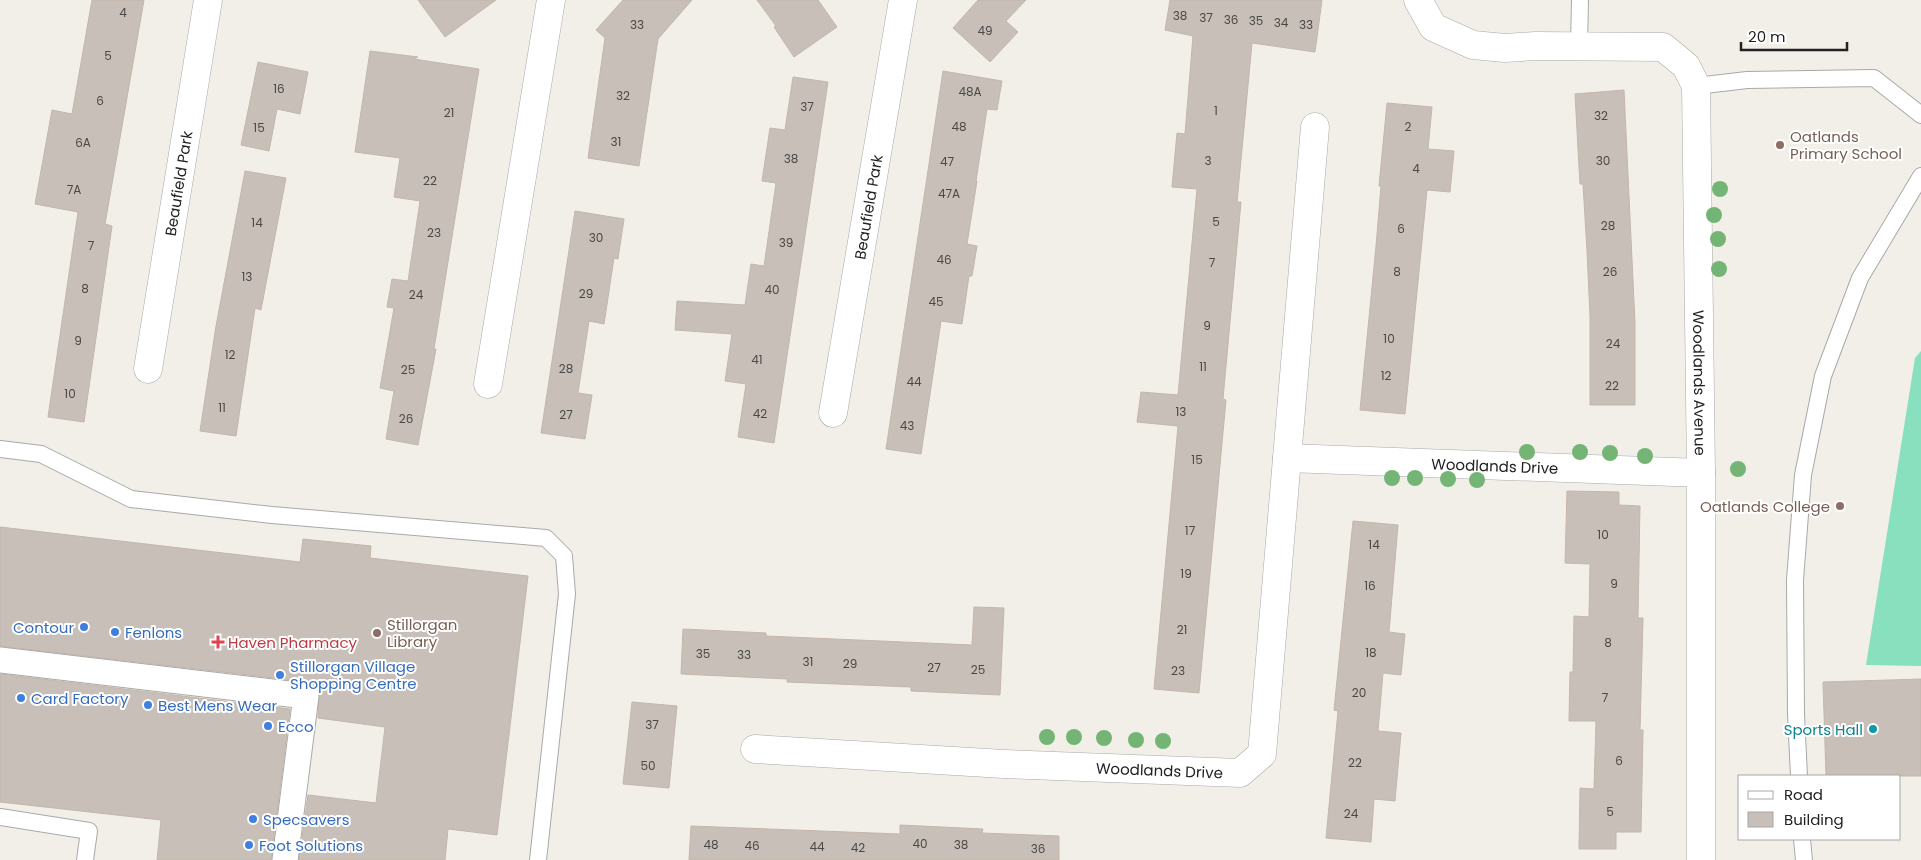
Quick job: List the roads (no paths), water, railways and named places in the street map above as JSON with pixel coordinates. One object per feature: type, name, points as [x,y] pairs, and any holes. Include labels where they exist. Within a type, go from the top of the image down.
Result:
[{"type":"street","name":"Beaufield Park","points":[[148,369],[208,0]]},
{"type":"street","points":[[488,384],[551,0]]},
{"type":"street","name":"Beaufield Park","points":[[833,414],[902,0]]},
{"type":"street","name":"Woodlands Avenue","points":[[1418,0],[1432,27],[1473,45],[1504,48],[1535,46],[1663,46],[1686,66],[1696,86],[1701,474],[1701,860]]},
{"type":"street","name":"Woodlands Drive","points":[[755,750],[1004,764],[1240,773],[1262,754],[1315,128]]},
{"type":"street","name":"Woodlands Drive","points":[[1287,458],[1701,474]]},
{"type":"street","points":[[0,660],[306,696],[285,860]]},
{"type":"lane","points":[[1579,46],[1580,0]]},
{"type":"lane","points":[[1696,86],[1747,80],[1874,78],[1921,114]]},
{"type":"lane","points":[[1799,775],[1796,714],[1795,580],[1804,466],[1823,376],[1860,278],[1921,176]]},
{"type":"lane","points":[[0,449],[41,454],[131,499],[272,515],[546,538],[564,556],[567,594],[538,860]]},
{"type":"lane","points":[[0,817],[89,831],[85,860]]},
{"type":"lane","points":[[1802,840],[1804,860]]},
{"type":"place","name":"Oatlands Primary School","points":[[1780,145]]},
{"type":"place","name":"Oatlands College","points":[[1840,506]]},
{"type":"place","name":"Contour","points":[[84,627]]},
{"type":"place","name":"Fenlons","points":[[115,632]]},
{"type":"place","name":"Stillorgan Library","points":[[377,633]]},
{"type":"place","name":"Haven Pharmacy","points":[[218,642]]},
{"type":"place","name":"Stillorgan Village Shopping Centre","points":[[280,675]]},
{"type":"place","name":"Card Factory","points":[[21,698]]},
{"type":"place","name":"Best Mens Wear","points":[[148,705]]},
{"type":"place","name":"Ecco","points":[[268,726]]},
{"type":"place","name":"Sports Hall","points":[[1873,729]]},
{"type":"place","name":"Specsavers","points":[[253,819]]},
{"type":"place","name":"Foot Solutions","points":[[249,845]]}]
